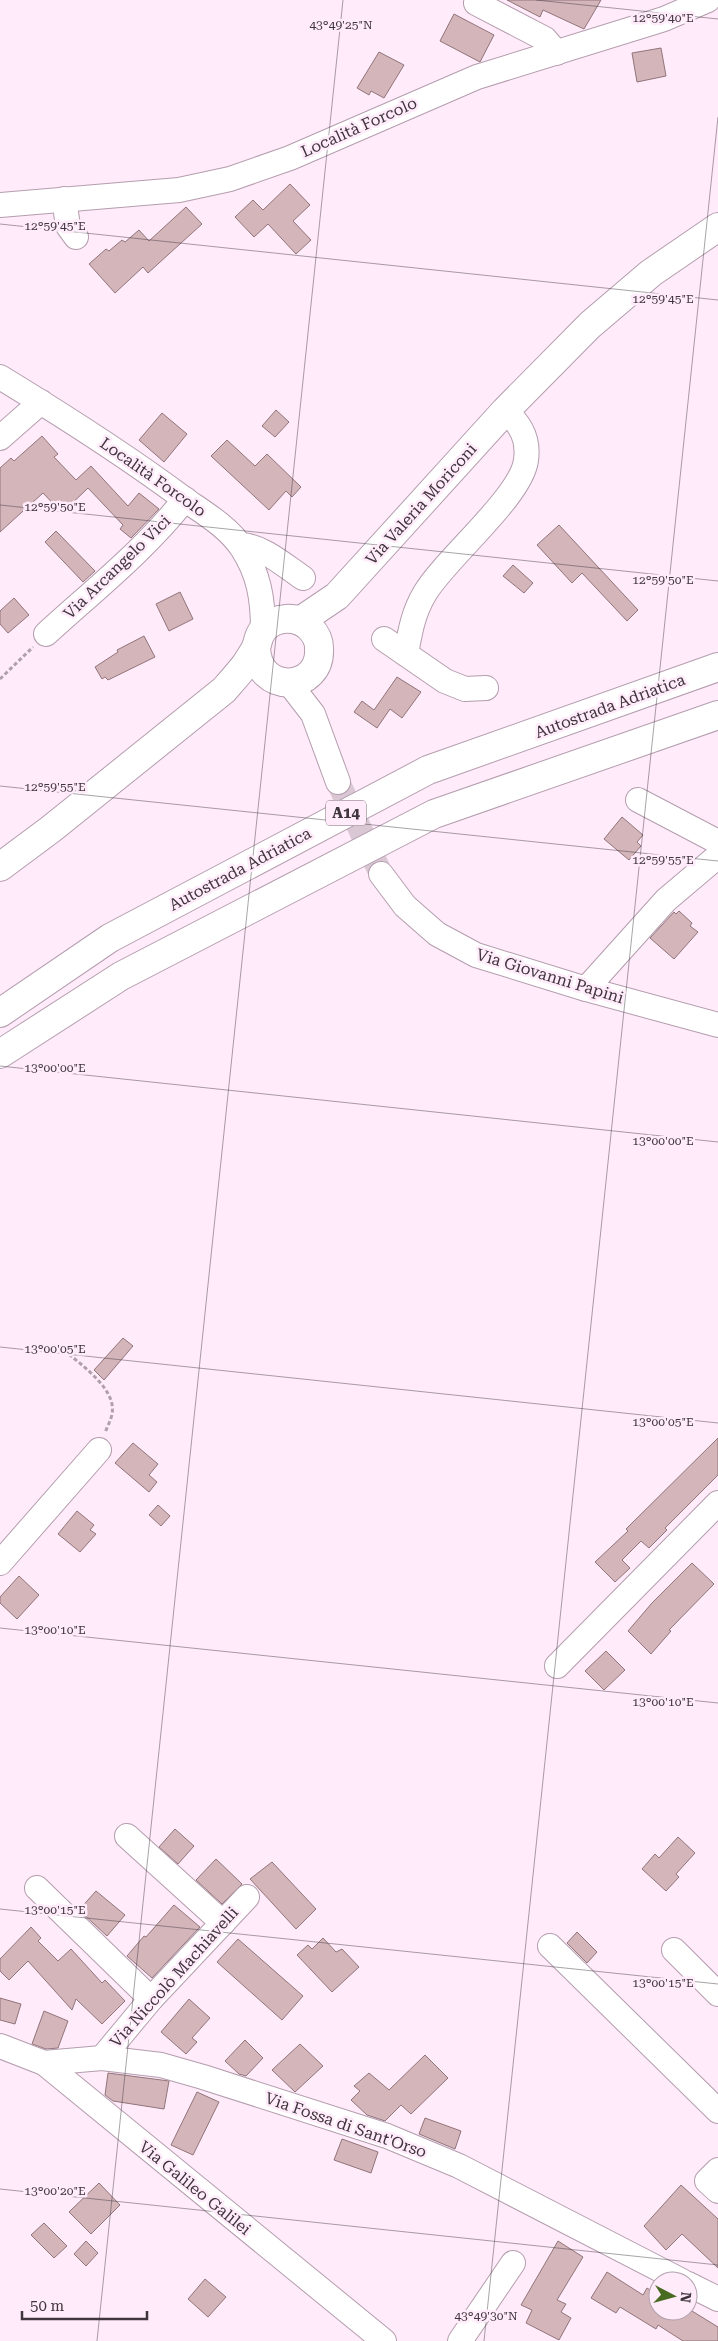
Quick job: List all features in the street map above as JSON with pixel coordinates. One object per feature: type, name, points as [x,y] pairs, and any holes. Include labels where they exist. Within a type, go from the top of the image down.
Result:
[{"type":"main road","name":"Via Valeria Moriconi","points":[[301,626],[337,596],[505,411],[596,320],[651,273],[718,227]]},
{"type":"main road","points":[[0,867],[51,830],[224,690],[245,665],[259,639],[277,620],[301,626],[320,654],[291,677],[253,680],[224,690]]},
{"type":"main road","points":[[259,639],[259,666],[291,677]]},
{"type":"main road","name":"Autostrada Adriatica","points":[[0,1012],[110,938],[428,770],[718,667]]},
{"type":"main road","name":"A14","points":[[0,1054],[121,976],[434,814],[718,715]]},
{"type":"street","name":"Località Forcolo","points":[[0,205],[179,190],[230,178],[290,158],[477,77],[664,19],[708,0]]},
{"type":"street","points":[[476,3],[545,39],[557,53]]},
{"type":"street","points":[[64,199],[68,226],[76,237]]},
{"type":"street","name":"Località Forcolo","points":[[0,377],[144,468],[222,526],[240,546]]},
{"type":"street","points":[[0,438],[41,402]]},
{"type":"street","points":[[406,654],[412,619],[426,592],[512,489],[526,462],[526,441],[517,421],[505,411]]},
{"type":"street","name":"Via Arcangelo Vici","points":[[46,634],[128,558],[173,514],[185,499]]},
{"type":"street","points":[[240,546],[250,546],[259,549],[303,578]]},
{"type":"street","points":[[240,546],[253,567],[261,588],[274,607],[301,626]]},
{"type":"street","points":[[259,639],[261,588]]},
{"type":"street","points":[[384,639],[445,681],[465,689],[486,688]]},
{"type":"street","points":[[291,677],[313,714],[338,782]]},
{"type":"street","points":[[638,800],[718,842]]},
{"type":"street","points":[[586,989],[666,900],[718,856]]},
{"type":"street","name":"Via Giovanni Papini","points":[[380,874],[405,906],[437,934],[476,955],[586,989],[718,1025]]},
{"type":"street","points":[[0,1563],[99,1450]]},
{"type":"street","points":[[557,1666],[718,1503]]},
{"type":"street","points":[[127,1836],[223,1923]]},
{"type":"street","points":[[38,1888],[151,1999]]},
{"type":"street","name":"Via Niccolò Machiavelli","points":[[102,2058],[151,1999],[247,1897]]},
{"type":"street","points":[[550,1946],[718,2111]]},
{"type":"street","points":[[674,1950],[718,1994]]},
{"type":"street","name":"Via Galileo Galilei","points":[[0,2046],[44,2063],[384,2341]]},
{"type":"street","name":"Via Fossa di Sant'Orso","points":[[44,2063],[102,2058],[161,2065],[386,2136],[459,2166],[663,2271]]},
{"type":"street","points":[[718,2170],[707,2180],[718,2191]]},
{"type":"street","points":[[460,2341],[513,2263]]},
{"type":"street","points":[[698,2289],[718,2299]]},
{"type":"path","points":[[0,679],[46,634]]},
{"type":"path","points":[[64,1350],[108,1390],[112,1401],[112,1414],[99,1450]]},
{"type":"building","points":[[507,0],[601,0],[584,29],[543,10],[540,17]]},
{"type":"building","points":[[454,14],[494,35],[480,62],[440,41]]},
{"type":"building","points":[[661,48],[666,76],[637,82],[632,53]]},
{"type":"building","points":[[379,52],[404,65],[384,98],[371,91],[369,95],[357,88]]},
{"type":"building","points":[[290,184],[310,205],[293,221],[311,240],[296,254],[268,224],[254,237],[235,217],[253,200],[263,210]]},
{"type":"building","points":[[186,207],[202,224],[148,273],[143,267],[115,293],[89,264],[106,249],[109,251],[122,240],[125,242],[139,230],[149,241]]},
{"type":"building","points":[[276,410],[289,422],[275,437],[262,426]]},
{"type":"building","points":[[162,413],[187,434],[164,462],[139,440]]},
{"type":"building","points":[[42,436],[58,454],[54,457],[76,480],[91,466],[128,506],[139,493],[159,509],[131,538],[120,529],[123,525],[88,488],[62,513],[43,493],[0,532],[0,468],[11,458],[14,461]]},
{"type":"building","points":[[227,440],[255,466],[267,454],[301,487],[292,497],[286,491],[269,510],[211,456]]},
{"type":"building","points":[[559,525],[638,610],[627,621],[582,573],[572,583],[537,545]]},
{"type":"building","points":[[56,531],[95,571],[83,582],[45,542]]},
{"type":"building","points":[[513,565],[533,583],[524,593],[503,576]]},
{"type":"building","points":[[180,592],[193,619],[169,631],[156,604]]},
{"type":"building","points":[[14,598],[29,615],[8,633],[0,624],[0,611]]},
{"type":"building","points":[[144,636],[155,657],[108,680],[105,677],[102,679],[95,667],[118,652],[117,650]]},
{"type":"building","points":[[397,677],[421,692],[402,718],[390,709],[377,728],[354,712],[362,701],[374,710]]},
{"type":"building","points":[[622,817],[643,835],[637,842],[641,846],[629,860],[604,839]]},
{"type":"building","points":[[679,911],[692,923],[690,926],[698,932],[674,959],[650,938],[674,912],[676,914]]},
{"type":"building","points":[[123,1338],[133,1346],[104,1380],[94,1370]]},
{"type":"building","points":[[718,1438],[718,1475],[665,1528],[667,1530],[649,1548],[641,1541],[622,1560],[630,1568],[615,1582],[595,1562],[628,1531],[626,1529]]},
{"type":"building","points":[[133,1443],[158,1464],[149,1475],[157,1482],[149,1492],[115,1463]]},
{"type":"building","points":[[158,1505],[170,1516],[161,1526],[149,1515]]},
{"type":"building","points":[[77,1511],[94,1525],[90,1530],[96,1534],[80,1552],[58,1534]]},
{"type":"building","points":[[692,1563],[714,1584],[669,1630],[671,1631],[651,1654],[628,1631],[652,1603]]},
{"type":"building","points":[[19,1576],[39,1595],[17,1619],[0,1603],[0,1597]]},
{"type":"building","points":[[606,1651],[625,1670],[604,1690],[585,1671]]},
{"type":"building","points":[[175,1829],[194,1846],[178,1864],[159,1847]]},
{"type":"building","points":[[678,1837],[695,1853],[676,1874],[679,1877],[666,1891],[642,1869],[655,1854],[659,1858]]},
{"type":"building","points":[[216,1859],[242,1884],[222,1904],[196,1880]]},
{"type":"building","points":[[272,1862],[316,1909],[296,1929],[250,1879]]},
{"type":"building","points":[[96,1891],[125,1915],[107,1936],[79,1910]]},
{"type":"building","points":[[174,1905],[200,1927],[152,1978],[127,1956]]},
{"type":"building","points":[[31,1927],[41,1938],[38,1941],[58,1961],[71,1949],[102,1983],[105,1980],[125,2001],[102,2024],[76,1999],[72,2010],[28,1961],[9,1980],[0,1971],[0,1959]]},
{"type":"building","points":[[577,1932],[597,1952],[587,1963],[567,1943]]},
{"type":"building","points":[[323,1938],[336,1952],[342,1949],[359,1967],[332,1992],[297,1955],[308,1945],[312,1949]]},
{"type":"building","points":[[238,1939],[303,1996],[282,2020],[217,1962]]},
{"type":"building","points":[[0,1998],[21,2004],[15,2024],[0,2020]]},
{"type":"building","points":[[189,1999],[210,2018],[192,2038],[197,2042],[186,2054],[161,2032]]},
{"type":"building","points":[[44,2011],[68,2021],[58,2048],[46,2049],[32,2044]]},
{"type":"building","points":[[245,2040],[263,2058],[246,2076],[239,2074],[225,2061]]},
{"type":"building","points":[[300,2044],[323,2066],[295,2092],[272,2070]]},
{"type":"building","points":[[425,2055],[448,2078],[411,2114],[401,2105],[385,2121],[367,2115],[351,2100],[360,2091],[354,2086],[369,2073],[389,2090]]},
{"type":"building","points":[[108,2073],[169,2081],[164,2109],[113,2101],[105,2095]]},
{"type":"building","points":[[197,2092],[219,2102],[193,2155],[171,2145]]},
{"type":"building","points":[[425,2118],[461,2131],[455,2149],[419,2134]]},
{"type":"building","points":[[342,2139],[378,2152],[371,2173],[334,2160]]},
{"type":"building","points":[[99,2183],[120,2205],[91,2234],[69,2212]]},
{"type":"building","points":[[681,2185],[718,2219],[718,2268],[682,2234],[666,2250],[644,2226]]},
{"type":"building","points":[[44,2223],[67,2246],[54,2258],[31,2235]]},
{"type":"building","points":[[86,2241],[98,2253],[86,2266],[74,2254]]},
{"type":"building","points":[[558,2241],[583,2257],[557,2300],[566,2304],[561,2312],[571,2318],[559,2340],[526,2323],[532,2310],[521,2305]]},
{"type":"building","points":[[607,2272],[643,2295],[648,2289],[648,2321],[698,2321],[698,2315],[718,2327],[718,2341],[683,2341],[658,2325],[656,2329],[620,2307],[616,2313],[591,2298]]},
{"type":"building","points":[[205,2279],[226,2297],[208,2317],[188,2299]]},
{"type":"tunnel","points":[[338,782],[381,874]]}]
